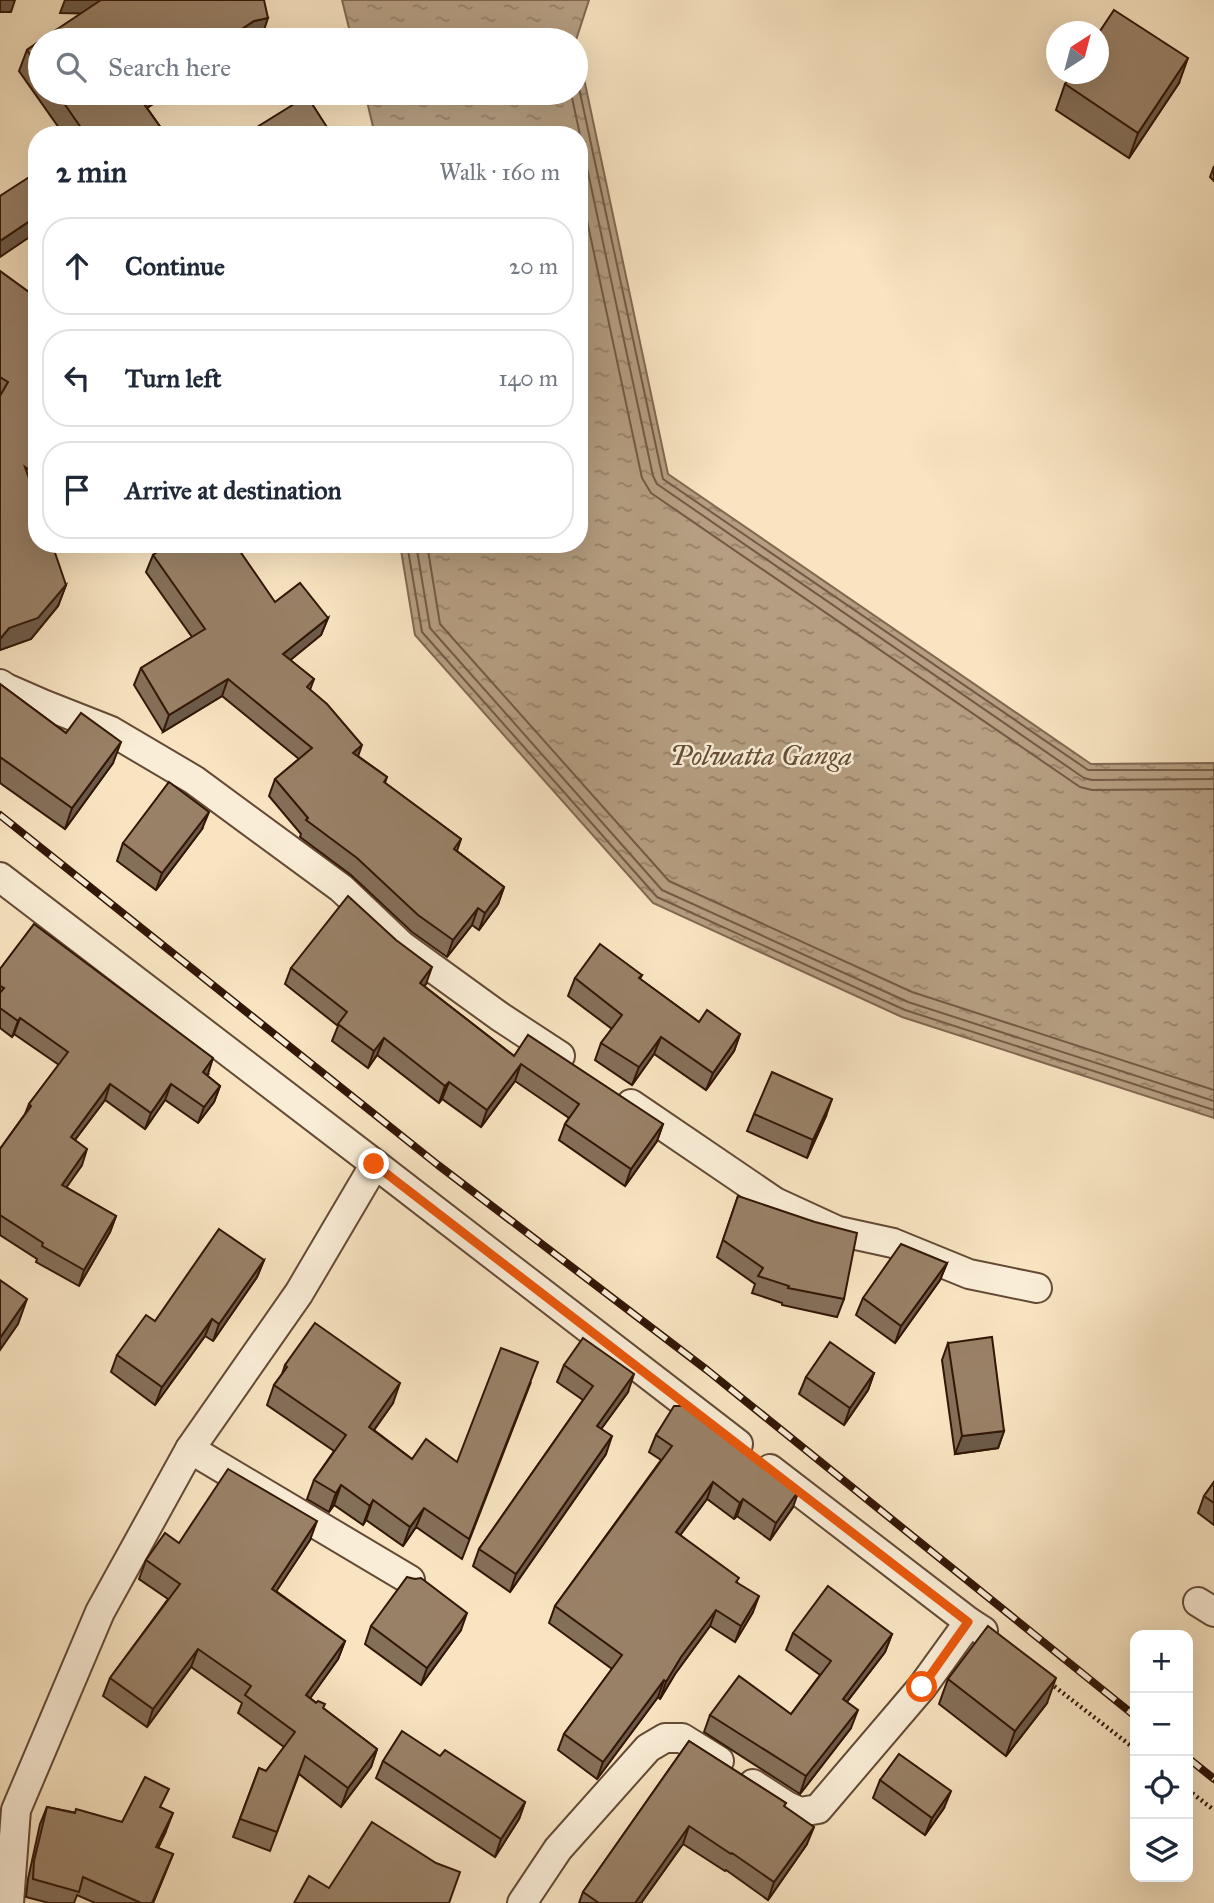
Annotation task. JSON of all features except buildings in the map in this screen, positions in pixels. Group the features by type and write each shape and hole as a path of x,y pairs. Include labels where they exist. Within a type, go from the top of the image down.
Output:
{"street":[{"path":"0,684 111,732 194,780 341,888 401,945 499,1016 580,1070"},
{"path":"0,877 976,1627 818,1809 800,1812 787,1806 682,1738 665,1738 648,1748 558,1849 522,1903"},
{"path":"615,1093 775,1202 838,1231 894,1243 969,1274 1037,1288"},
{"path":"9,1903 16,1810 100,1612 190,1449 299,1293 374,1164"},
{"path":"190,1449 410,1580"}],"path":[{"path":"1048,1682 1130,1745"},
{"path":"1193,1794 1214,1810"}],"water":[{"path":"342,0 589,0 580,28 349,28"},
{"name":"Polwatta Ganga","path":"588,97 668,474 1091,764 1214,763 1214,1118 902,1017 653,903 415,635 401,553 588,553 588,126 373,126 368,105 588,105"}],"railway":[{"path":"0,815 438,1165 707,1370 1130,1712"},
{"path":"1193,1762 1214,1779"}],"route":[{"path":"374,1164 968,1622 922,1687"}]}
